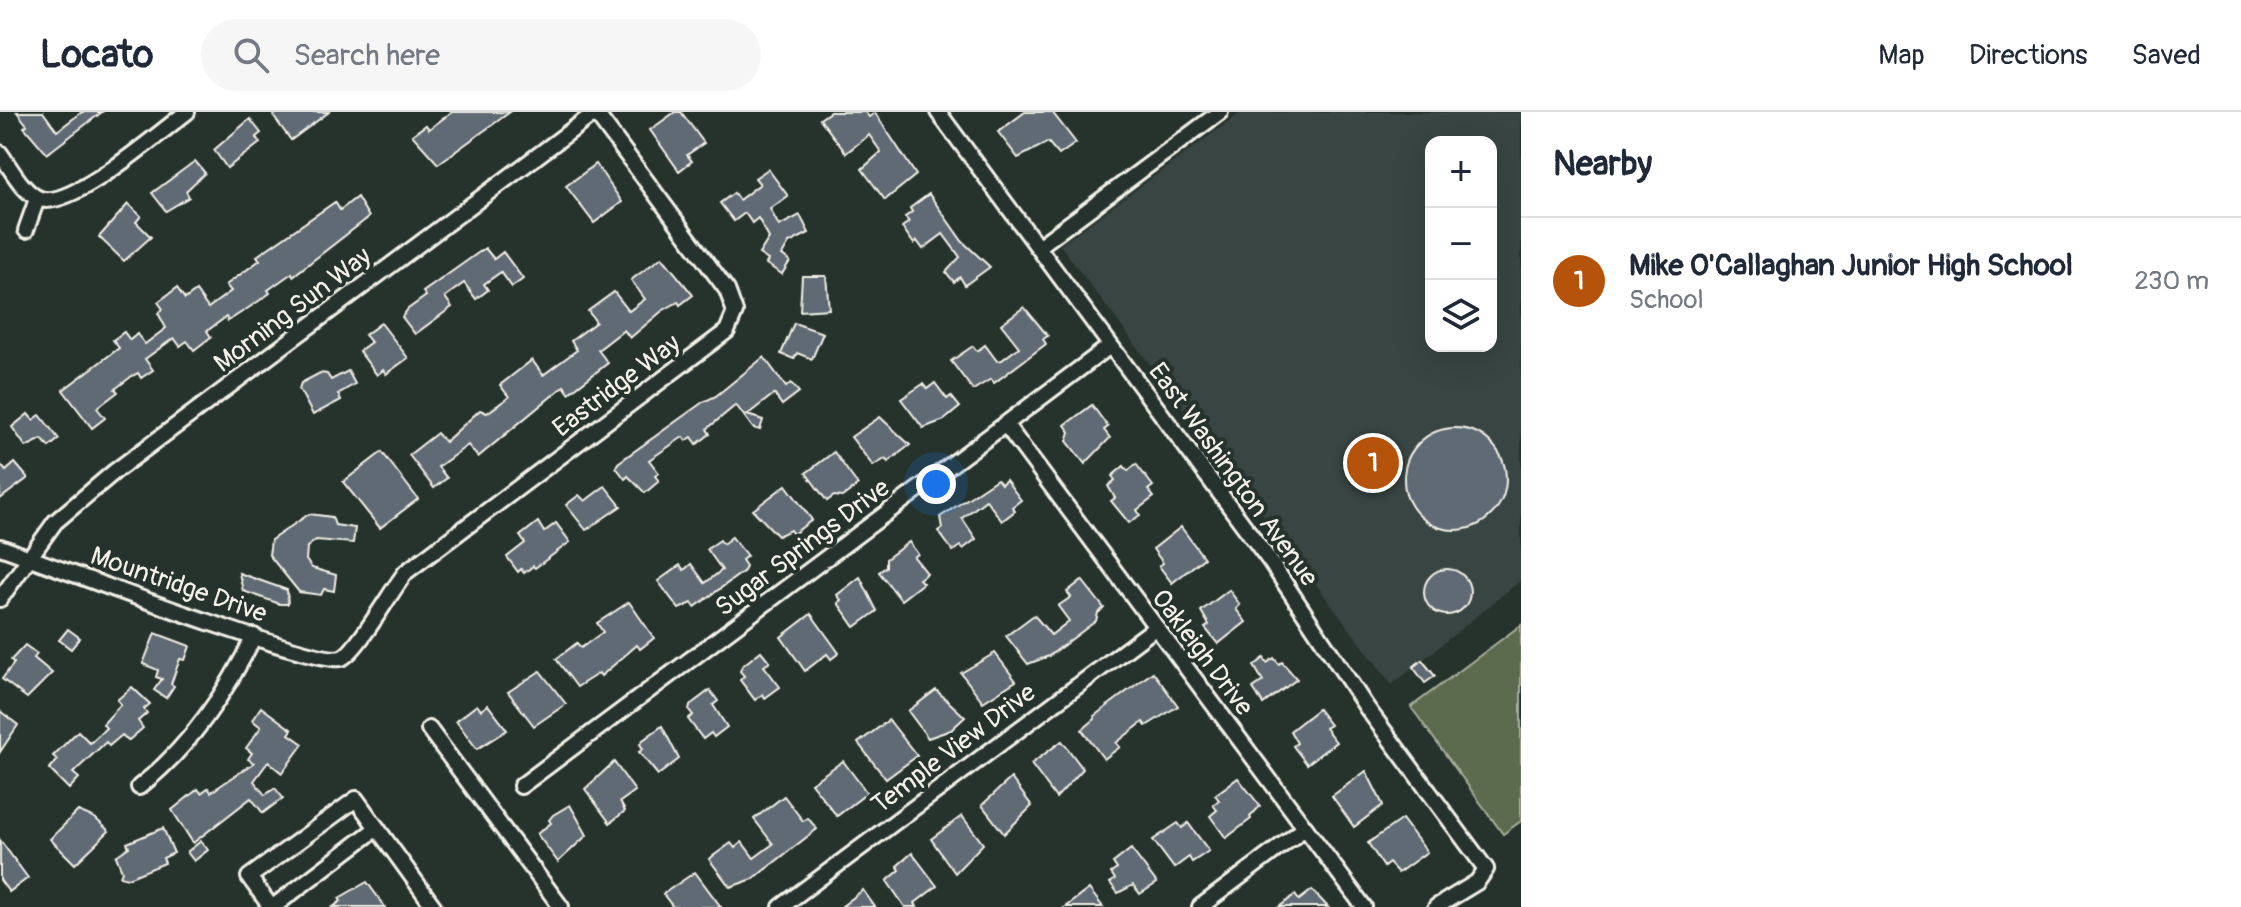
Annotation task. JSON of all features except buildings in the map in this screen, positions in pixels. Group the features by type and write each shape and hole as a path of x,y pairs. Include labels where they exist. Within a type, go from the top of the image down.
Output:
{"street":[{"path":"0,153 37,199 50,201 74,194 187,112"},
{"name":"Morning Sun Way","path":"0,599 55,522 114,472 596,112"},
{"name":"Eastridge Way","path":"344,658 355,648 387,594 406,572 727,331 735,312 727,290 596,112"},
{"name":"East Washington Avenue","path":"938,112 1270,561 1367,708 1486,869 1477,882 1436,907"},
{"path":"1038,247 1220,112"},
{"path":"26,230 37,199"},
{"name":"Sugar Springs Drive","path":"521,786 1110,346"},
{"name":"Oakleigh Drive","path":"1006,425 1364,907"},
{"name":"Mountridge Drive","path":"0,547 254,636 329,660 344,658"},
{"name":"Temple View Drive","path":"781,907 1155,628"},
{"path":"139,787 166,767 234,678 254,636"},
{"path":"429,729 561,907"},
{"path":"377,828 272,907 249,877 356,799 377,828 434,907"},
{"path":"1200,907 1305,828"}],"shaded area":[{"path":"1242,112 1521,112 1521,580 1392,685 1060,245"}],"green space":[{"path":"1521,625 1521,821 1503,834 1411,707"}],"place":[{"name":"Mike O'Callaghan Junior High School","path":"1373,463"}]}
